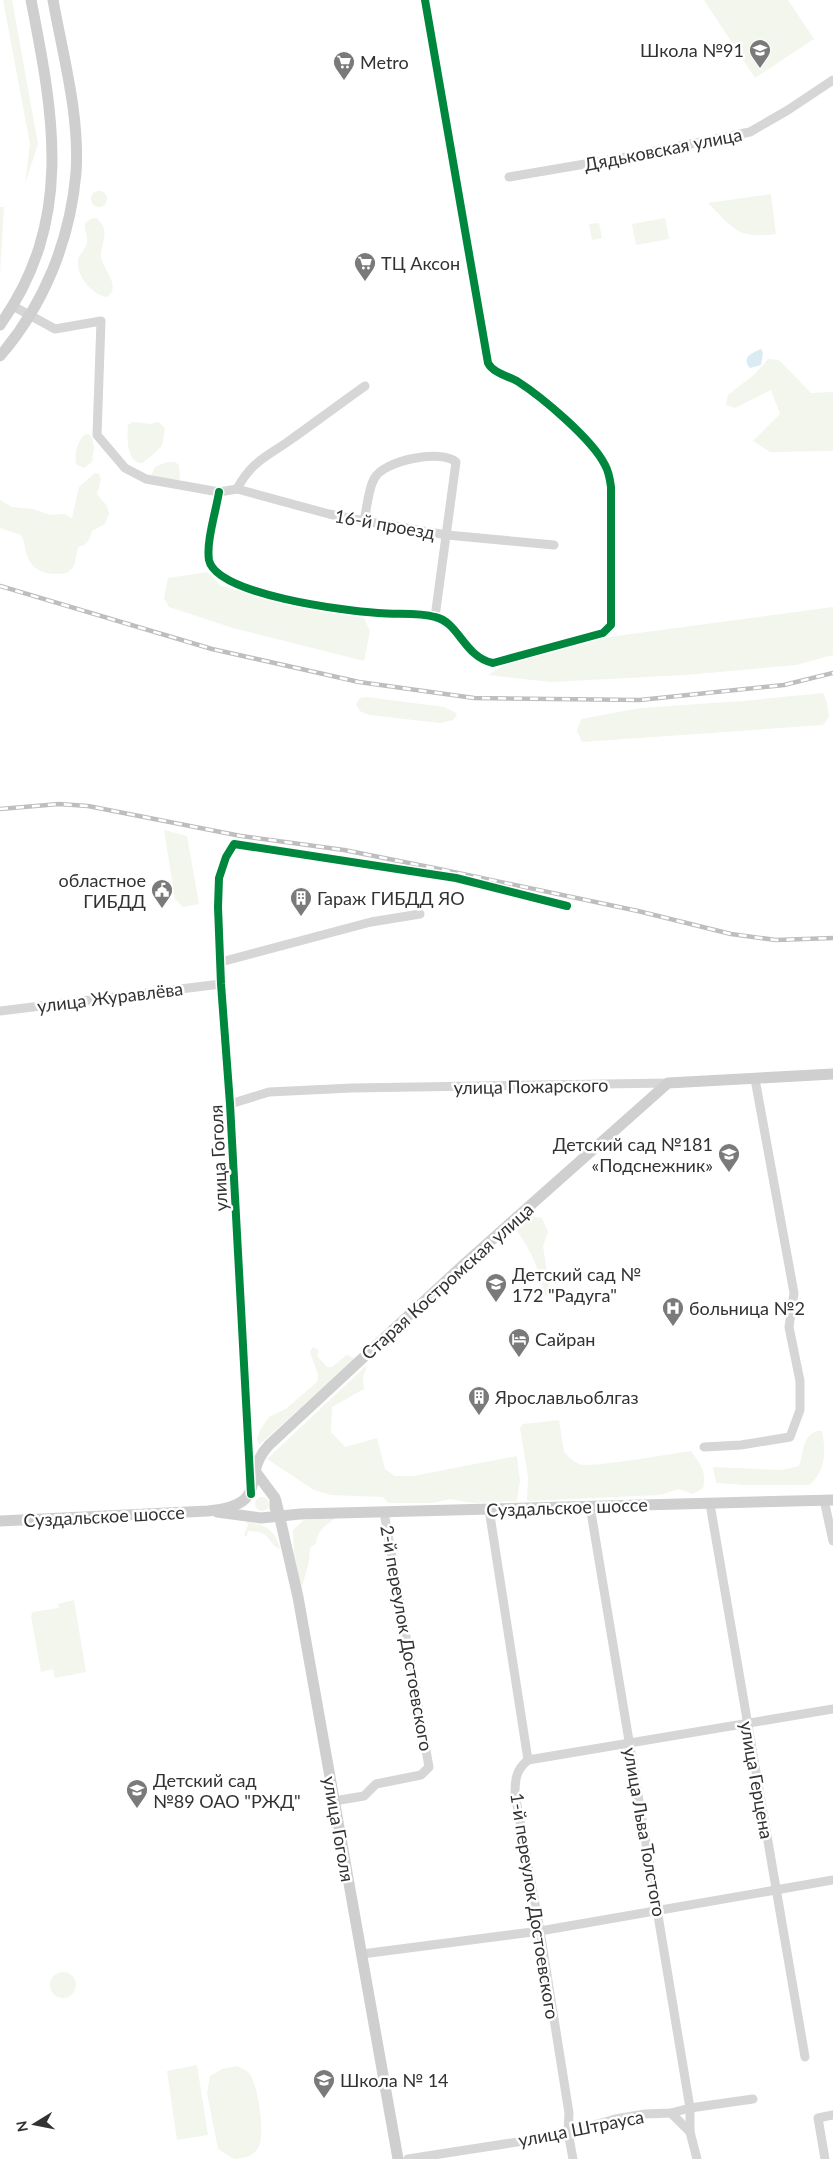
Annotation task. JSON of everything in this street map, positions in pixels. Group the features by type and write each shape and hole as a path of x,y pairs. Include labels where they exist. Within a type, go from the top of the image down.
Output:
{"main road":[{"path":"0,325 13,306 32,270 44,232 52,180 52,133 47,88 31,0"},
{"path":"0,356 32,315 59,254 66,230 76,173 71,102 53,0"},
{"name":"улица Пожарского","path":"668,1083 833,1074"},
{"name":"Старая Костромская улица","path":"250,1494 260,1458 269,1445 461,1267 668,1083"},
{"name":"улица Гоголя","path":"255,1471 272,1496 280,1516 286,1540 398,2159"},
{"path":"263,1518 273,1513 272,1496 260,1490 250,1494 248,1509 263,1518 278,1526 286,1540"},
{"name":"Суздальское шоссе","path":"0,1521 208,1511 231,1507 250,1494"},
{"name":"Суздальское шоссе","path":"272,1496 299,1514"},
{"name":"Суздальское шоссе","path":"208,1511 263,1518 299,1514 829,1500"},
{"path":"286,1540 288,1524 299,1514"}],"street":[{"path":"219,492 210,544 210,561 215,572 226,580 301,603 376,613 435,617 450,626 479,660 493,664 608,630 612,618 612,560 611,487 608,474 592,447 570,425 531,391 492,369 488,363 424,0"},
{"name":"Дядьковская улица","path":"509,177 634,156 750,132 788,110 833,80"},
{"path":"13,306 32,315"},
{"name":"16-й проезд","path":"32,315 55,329 101,321 102,350 96,430 100,439 125,468 146,479 219,492 237,489 329,514 447,535 554,545"},
{"path":"237,489 243,478 260,459 290,441 365,386"},
{"path":"364,521 373,479 393,463 444,456 452,458 458,466 435,617"},
{"name":"улица Гоголя","path":"250,1494 250,1459 230,1104 221,984 219,878 226,857 234,844 456,878 567,906"},
{"path":"221,962 371,922 420,914"},
{"name":"улица Журавлёва","path":"0,1011 221,984"},
{"path":"704,1447 741,1445 790,1437 800,1410 800,1381 788,1327 794,1293 755,1079"},
{"name":"улица Пожарского","path":"230,1104 248,1097 278,1091 668,1083"},
{"name":"улица Гоголя","path":"250,1459 255,1471"},
{"path":"829,1500 833,1541"},
{"name":"улица Герцена","path":"710,1504 805,2057"},
{"name":"улица Льва Толстого","path":"590,1506 659,1911 690,2108 690,2132 697,2159"},
{"path":"489,1509 528,1760 833,1709"},
{"name":"2-й переулок Достоевского","path":"334,1801 364,1796 376,1784 421,1775 428,1771 429,1763 384,1512"},
{"name":"1-й переулок Достоевского","path":"528,1760 520,1767 515,1777 515,1794 540,1931 569,2113 568,2132 573,2159"},
{"path":"362,1954 540,1931 659,1911 776,1888 833,1880"},
{"name":"улица Штрауса","path":"408,2159 568,2132 645,2114 671,2113 690,2108 754,2098"},
{"path":"671,2113 690,2132"},
{"path":"824,2159 818,2118 833,2115"}],"shaded area":[{"path":"3,0 12,0 38,144 25,184 30,144"},
{"path":"704,0 788,0 814,39 755,78"},
{"path":"99,191 107,199 99,207 91,199"},
{"path":"771,194 776,234 753,235 737,230 724,220 708,203"},
{"path":"0,207 4,207 0,275"},
{"path":"96,218 104,228 101,258 113,288 107,297 96,293 86,284 78,266 78,260 87,243 85,223"},
{"path":"665,218 669,239 636,245 632,224"},
{"path":"599,223 602,238 592,240 589,224"},
{"path":"761,349 763,353 761,365 750,368 747,358"},
{"path":"768,359 779,360 811,393 833,392 833,451 770,452 753,441 780,414 771,390 735,408 726,405 728,395 755,374"},
{"path":"133,422 150,424 158,422 165,428 162,446 143,463 133,459 129,449 128,425"},
{"path":"88,434 92,437 94,448 92,462 84,468 76,464 75,460 78,445 84,435"},
{"path":"167,462 175,462 179,465 180,480 151,476 155,467"},
{"path":"95,473 99,474 101,479 97,494 107,506 109,514 105,524 92,531 88,542 78,547 74,566 67,573 54,574 38,570 30,561 21,535 0,528 0,500 12,507 33,509 50,515 65,514 72,518 79,487"},
{"path":"208,572 221,586 302,608 364,618 370,631 364,661 233,628 169,607 164,598 168,578"},
{"path":"833,607 833,655 796,665 685,675 551,682 488,675 534,647"},
{"path":"823,693 829,717 823,725 582,742 577,731 581,719 640,708"},
{"path":"367,697 444,707 457,715 453,720 441,723 369,715 360,711 356,704 360,698"},
{"path":"164,830 187,836 199,904 183,907 175,899"},
{"path":"530,1216 542,1218 548,1232 543,1246 550,1292 545,1296 534,1261 516,1230"},
{"path":"313,1347 319,1350 317,1356 327,1367 332,1367 347,1355 355,1359 259,1445 257,1439 260,1430 270,1416 286,1409 317,1382 318,1374 310,1352"},
{"path":"367,1365 363,1377 364,1389 332,1407 331,1432 345,1447 377,1438 385,1469 395,1476 413,1476 517,1456 520,1481 517,1501 473,1503 450,1499 433,1503 388,1503 383,1497 331,1495 314,1490 267,1459"},
{"path":"559,1420 564,1452 579,1464 614,1463 691,1451 704,1473 703,1488 693,1494 679,1489 660,1495 527,1501 528,1477 520,1428 523,1424"},
{"path":"817,1431 822,1431 824,1460 819,1473 810,1485 716,1483 713,1467 782,1470 799,1466 805,1441"},
{"path":"259,1497 265,1497 269,1504 265,1511 259,1511 255,1507 255,1501"},
{"path":"335,1518 320,1531 316,1543 310,1548 309,1562 301,1590 294,1553 293,1530 304,1520"},
{"path":"246,1521 264,1526 272,1532 280,1549 262,1533 248,1531 247,1537 244,1535 248,1525"},
{"path":"74,1600 86,1672 55,1678 53,1669 41,1672 31,1616 33,1612 59,1608 58,1604"},
{"path":"63,1972 72,1976 76,1985 72,1994 63,1998 54,1994 50,1985 54,1976"},
{"path":"197,2065 208,2135 177,2140 167,2071"},
{"path":"237,2066 250,2074 253,2080 260,2111 261,2133 256,2151 247,2156 234,2159 218,2149 207,2093 210,2076 222,2069"}],"railway":[{"path":"0,586 212,649 359,682 474,698 640,700 784,685 833,673"},
{"path":"0,809 59,804 88,806 241,836 344,850 638,911 731,934 776,940 833,938"}],"cycle path":[{"path":"219,492 210,536 209,560 217,572 234,583 257,592 340,609 435,617 450,625 475,654 483,660 493,663 603,633 611,625 611,487 606,468 599,455 566,419 527,388 497,372 488,363 425,0"},
{"path":"251,1494 230,1104 221,984 218,907 219,878 226,857 234,844 456,878 567,906"}],"place":[{"name":"Школа №91","path":"760,69"},
{"name":"Metro","path":"344,81"},
{"name":"ТЦ Аксон","path":"365,282"},
{"name":"областное ГИБДД","path":"162,909"},
{"name":"Гараж ГИБДД ЯО","path":"301,917"},
{"name":"Детский сад №181 «Подснежник»","path":"729,1173"},
{"name":"Детский сад № 172 \"Радуга\"","path":"496,1303"},
{"name":"больница №2","path":"673,1327"},
{"name":"Сайран","path":"519,1358"},
{"name":"Ярославльоблгаз","path":"479,1416"},
{"name":"Детский сад №89 ОАО \"РЖД\"","path":"137,1809"},
{"name":"Школа № 14","path":"324,2099"}]}
